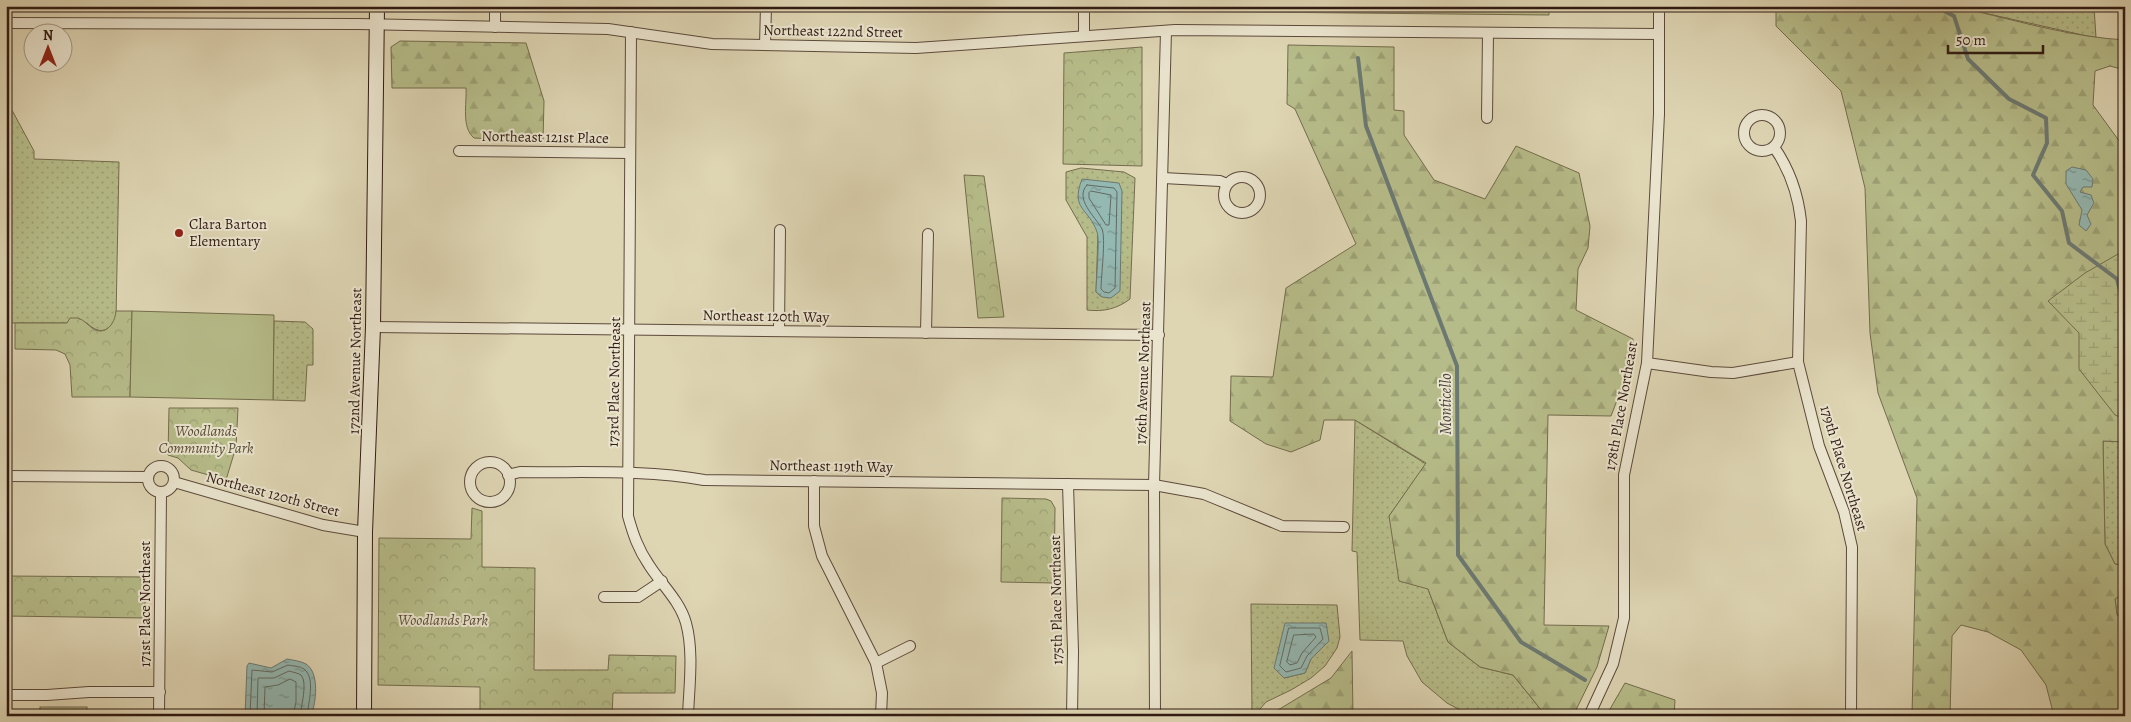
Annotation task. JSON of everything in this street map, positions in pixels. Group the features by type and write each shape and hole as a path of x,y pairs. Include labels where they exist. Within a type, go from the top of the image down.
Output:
{"street":[{"name":"172nd Avenue Northeast","path":"364,716 366,532 373,327 375,25 377,6"},
{"path":"495,6 495,27"},
{"path":"765,45 766,6"},
{"path":"1084,6 1084,36"},
{"name":"178th Place Northeast","path":"1590,716 1612,664 1624,618 1624,475 1647,363 1658,114 1659,6"},
{"name":"Northeast 122nd Street","path":"6,23 375,25 608,29 712,44 916,48 1166,31 1659,34"},
{"name":"176th Avenue Northeast","path":"1154,716 1154,485 1166,31"},
{"name":"173rd Place Northeast","path":"631,32 628,516 635,541 649,566 675,601 686,623 689,650 688,716"},
{"path":"1487,118 1488,33"},
{"name":"179th Place Northeast","path":"1774,147 1794,182 1799,200 1801,221 1798,362 1819,446 1844,512 1852,547 1851,716"},
{"name":"Northeast 121st Place","path":"459,151 630,153"},
{"path":"1163,178 1220,181 1227,184"},
{"path":"779,331 780,230"},
{"path":"926,333 928,234"},
{"name":"Northeast 120th Way","path":"373,327 1159,336"},
{"path":"1647,363 1711,372 1733,373 1798,362"},
{"path":"164,466 171,470 174,482 169,489 161,492 153,489 148,477 155,467 164,466"},
{"name":"Northeast 119th Way","path":"508,476 520,472 628,473 672,474 704,480 1154,485 1204,494 1282,526 1344,527"},
{"path":"6,476 148,477"},
{"path":"814,481 814,526 822,556 876,663 882,693 881,716"},
{"name":"Northeast 120th Street","path":"174,482 323,524 366,532"},
{"name":"175th Place Northeast","path":"1068,484 1073,651 1072,716"},
{"name":"171st Place Northeast","path":"160,716 161,492"},
{"path":"604,597 638,597 662,581"},
{"path":"876,663 910,646"},
{"path":"6,695 160,692"}],"green space":[{"path":"1157,6 1549,6 1549,15 1157,11"},
{"path":"1776,6 1973,6 1975,11 2050,29 2087,36 2125,40 2125,70 2110,66 2095,71 2093,105 2125,149 2125,442 2103,441 2105,544 2115,564 2125,566 2125,593 2115,599 2117,615 2125,620 2125,716 2054,716 2046,685 2021,650 1988,632 1961,625 1952,636 1950,716 1912,716 1917,498 1878,393 1870,333 1865,188 1841,91 1776,26"},
{"path":"1973,6 2094,6 2096,38 1975,11"},
{"path":"400,41 526,43 544,101 543,141 474,138 467,128 466,122 466,88 392,88 391,47"},
{"path":"1288,45 1394,47 1394,110 1404,111 1404,135 1434,180 1485,199 1516,146 1579,173 1590,226 1588,248 1578,269 1576,310 1633,339 1632,361 1611,416 1548,415 1544,625 1609,626 1597,667 1573,716 1542,716 1542,711 1513,675 1480,667 1448,642 1428,589 1399,581 1389,516 1426,463 1355,420 1324,420 1320,440 1291,452 1266,444 1230,421 1231,376 1273,377 1286,288 1356,244 1295,109 1287,104"},
{"path":"1142,47 1142,166 1063,164 1064,53"},
{"path":"6,99 34,151 34,159 119,162 116,319 106,329 95,329 87,323 6,323"},
{"path":"1081,168 1124,172 1135,178 1130,299 1115,307 1099,311 1087,310 1087,237 1066,200 1066,172","holes":["1098,233 1102,297 1096,292"]},
{"path":"964,175 984,176 1004,317 978,318"},
{"path":"2118,254 2125,264 2125,419 2115,415 2079,369 2079,333 2048,301 2085,273"},
{"path":"116,311 132,311 130,397 72,397 70,365 65,354 56,350 15,349 15,323 67,323 70,318 78,318 92,328 101,331 108,328 114,320"},
{"path":"132,311 274,315 273,400 130,397"},
{"path":"274,321 305,322 313,329 313,365 307,365 305,401 273,400"},
{"name":"Woodlands Community Park","path":"169,408 238,408 236,447 226,480 191,470 178,458 168,455"},
{"path":"1355,420 1426,464 1389,516 1428,589 1448,642 1480,667 1513,675 1542,711 1542,716 1471,716 1447,703 1422,682 1407,656 1403,641 1360,640 1357,552 1352,551"},
{"path":"2103,441 2125,442 2125,566 2115,564 2105,544"},
{"path":"1002,498 1046,499 1051,501 1055,508 1054,583 1001,582"},
{"name":"Woodlands Park","path":"472,508 482,511 482,567 535,568 534,670 608,670 609,655 676,656 675,693 613,693 612,716 480,716 480,687 378,685 379,538 471,539"},
{"path":"6,576 145,577 145,618 6,616"},
{"path":"2125,593 2125,620 2117,615 2115,598"},
{"path":"1251,604 1337,605 1340,637 1337,648 1325,666 1311,678 1266,702 1252,716","holes":["1329,641 1311,659 1305,673 1284,678"]},
{"path":"1352,651 1353,716 1268,716 1331,678"},
{"path":"1625,683 1675,700 1674,716 1606,716"},
{"path":"40,707 87,707 87,716 40,716"}],"water":[{"path":"2072,167 2086,170 2093,179 2092,187 2083,187 2080,192 2091,195 2094,203 2087,215 2091,224 2086,231 2079,225 2082,210 2066,184 2066,171"},
{"path":"1082,179 1119,183 1122,191 1120,291 1111,298 1102,297 1096,292 1098,236 1094,224 1079,203 1079,189"},
{"path":"1285,623 1326,623 1329,641 1311,659 1305,673 1284,678 1274,668"},
{"path":"287,659 306,664 313,674 316,688 311,716 245,716 247,666 249,663 271,668"}],"waterway":[{"path":"1934,6 1954,16 1968,59 2009,99 2046,118 2047,143 2033,175 2062,211 2069,243 2117,279 2125,311"},
{"name":"Monticello","path":"1358,58 1366,126 1457,366 1458,555 1521,642 1585,680"}],"place":[{"name":"Clara Barton Elementary","path":"179,233"}]}
